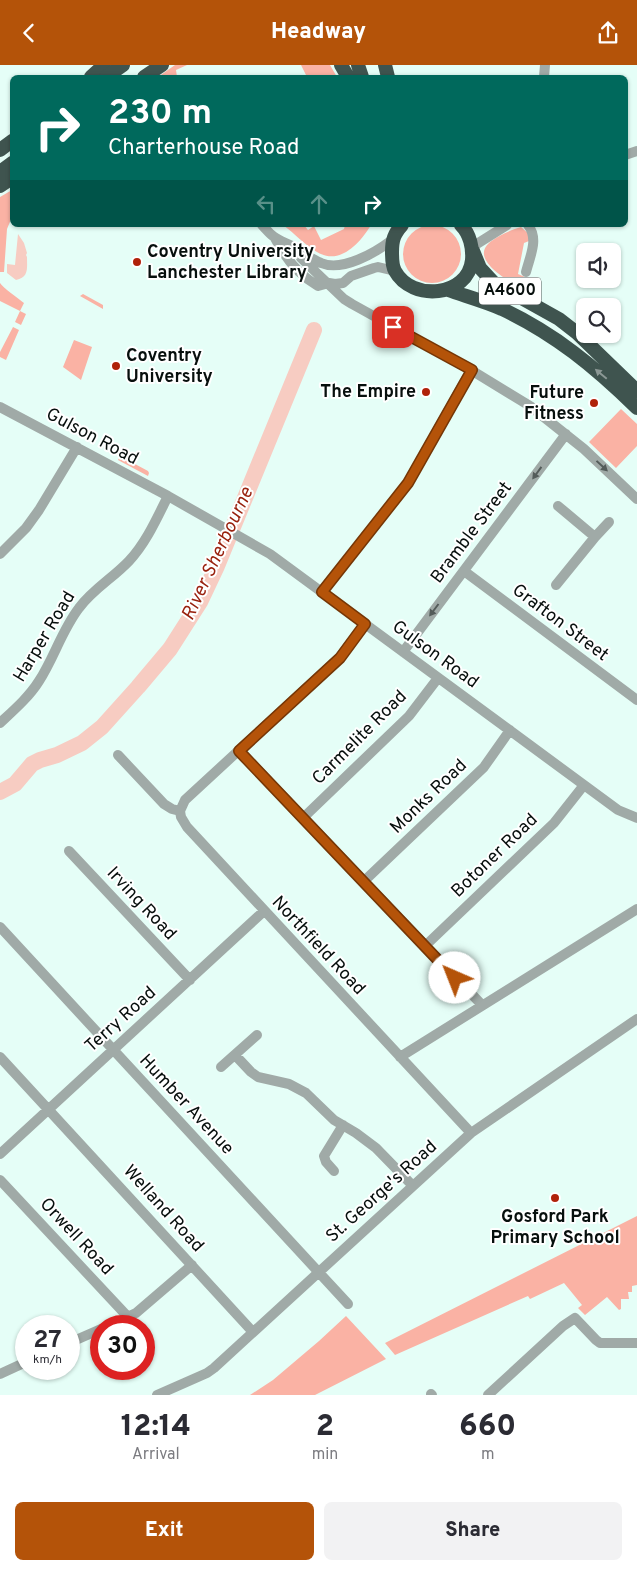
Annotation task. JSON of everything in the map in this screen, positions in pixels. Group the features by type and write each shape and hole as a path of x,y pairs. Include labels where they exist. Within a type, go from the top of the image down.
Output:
{"highway":[{"path":"93,75 105,65"},
{"path":"109,75 123,65"},
{"path":"136,75 149,65"},
{"path":"147,75 162,65"},
{"name":"A4600","path":"448,290 457,285 466,275 472,264 470,239 462,227"},
{"path":"395,271 392,261 396,231"},
{"name":"A4600","path":"472,249 480,268 494,282 559,319 577,333 637,391"},
{"name":"A4600","path":"395,271 400,278 415,288 425,291 448,290 499,308 520,318 567,346 604,376 637,408"}],"street":[{"path":"264,227 275,238 320,263 336,266 344,265 374,252 396,231"},
{"path":"472,249 504,227"},
{"path":"526,271 534,237 529,227"},
{"path":"275,238 281,251 292,264 306,278 318,286 329,283 343,283 351,276 378,267 395,271"},
{"path":"299,250 301,258 344,299 472,370 528,405 566,434 637,499"},
{"path":"329,283 330,275 336,266"},
{"path":"322,592 408,483 472,370"},
{"name":"Gulson Road","path":"0,407 168,496 270,554 618,810 637,819"},
{"name":"Bramble Street","path":"403,652 566,434"},
{"path":"0,554 26,528 39,510 76,447"},
{"name":"Harper Road","path":"0,723 26,698 38,683 56,651 62,635 79,607 92,592 124,566 136,552 168,496"},
{"path":"558,506 595,537"},
{"path":"556,585 609,522"},
{"name":"Grafton Street","path":"464,571 637,700"},
{"path":"180,811 185,800 340,658 365,624"},
{"name":"Carmelite Road","path":"303,818 409,716 438,678"},
{"name":"Monks Road","path":"364,881 484,767 510,731"},
{"path":"239,751 482,1005"},
{"name":"Northfield Road","path":"118,755 164,803 172,809 180,811 181,817 188,827 471,1133"},
{"name":"Botoner Road","path":"425,946 554,823 584,785"},
{"name":"Irving Road","path":"69,851 190,980"},
{"path":"400,1057 637,909"},
{"name":"Terry Road","path":"0,1154 264,911"},
{"name":"Humber Avenue","path":"0,927 348,1304"},
{"name":"St. George's Road","path":"157,1395 207,1373 483,1123 637,1019"},
{"path":"222,1067 258,1035"},
{"path":"235,1055 251,1073 258,1077 290,1084 306,1093 334,1120 376,1148 413,1186"},
{"name":"Welland Road","path":"0,1057 254,1332"},
{"path":"334,1171 326,1162 324,1155 343,1125"},
{"name":"Orwell Road","path":"0,1180 126,1315"},
{"path":"132,1315 192,1265"},
{"path":"488,1395 563,1326 575,1318 600,1343 637,1343"},
{"path":"0,1374 15,1367"}],"shaded area":[{"path":"175,65 187,65 176,70 177,75 161,75"},
{"path":"301,65 330,65 336,75 306,75"},
{"path":"10,191 10,222 7,229 4,272 0,272 0,197"},
{"path":"285,227 306,227 308,230 314,227 321,240 344,229 344,227 370,227 355,245 341,254 325,256 308,246"},
{"path":"421,227 443,227 453,233 461,248 461,260 453,275 438,283 426,283 411,275 403,260 405,243 411,233"},
{"path":"521,227 530,235 529,241 524,243 518,274 525,277 521,288 493,269 484,256 484,250 489,243 504,233"},
{"path":"18,234 24,243 27,253 27,265 25,275 16,280 7,273 7,264 15,265"},
{"path":"0,283 24,303 20,311 0,301"},
{"path":"83,294 103,305 103,309 80,296"},
{"path":"20,311 26,314 21,325 15,322"},
{"path":"13,327 19,330 6,360 0,357 0,352"},
{"path":"74,340 92,347 81,380 63,367"},
{"path":"621,409 637,424 637,446 616,468 589,442"},
{"path":"120,456 148,471 148,476 118,460"},
{"path":"637,1216 637,1285 632,1286 632,1292 628,1292 629,1299 621,1299 621,1309 619,1310 607,1297 585,1315 578,1308 582,1305 564,1283 530,1299 528,1296 395,1355 385,1343"},
{"path":"346,1316 386,1359 315,1395 250,1395 273,1380"}],"waterway":[{"name":"River Sherbourne","path":"0,792 15,784 32,764 82,743 102,727 170,649 200,602 217,566 314,330"}],"place":[{"name":"Coventry University Lanchester Library","path":"137,262"},
{"name":"Coventry University","path":"116,366"},
{"name":"The Empire","path":"426,392"},
{"name":"Future Fitness","path":"594,403"},
{"name":"Gosford Park Primary School","path":"555,1198"}],"route":[{"path":"393,327 472,370 408,483 322,592 365,624 340,658 239,751 455,978"}]}
